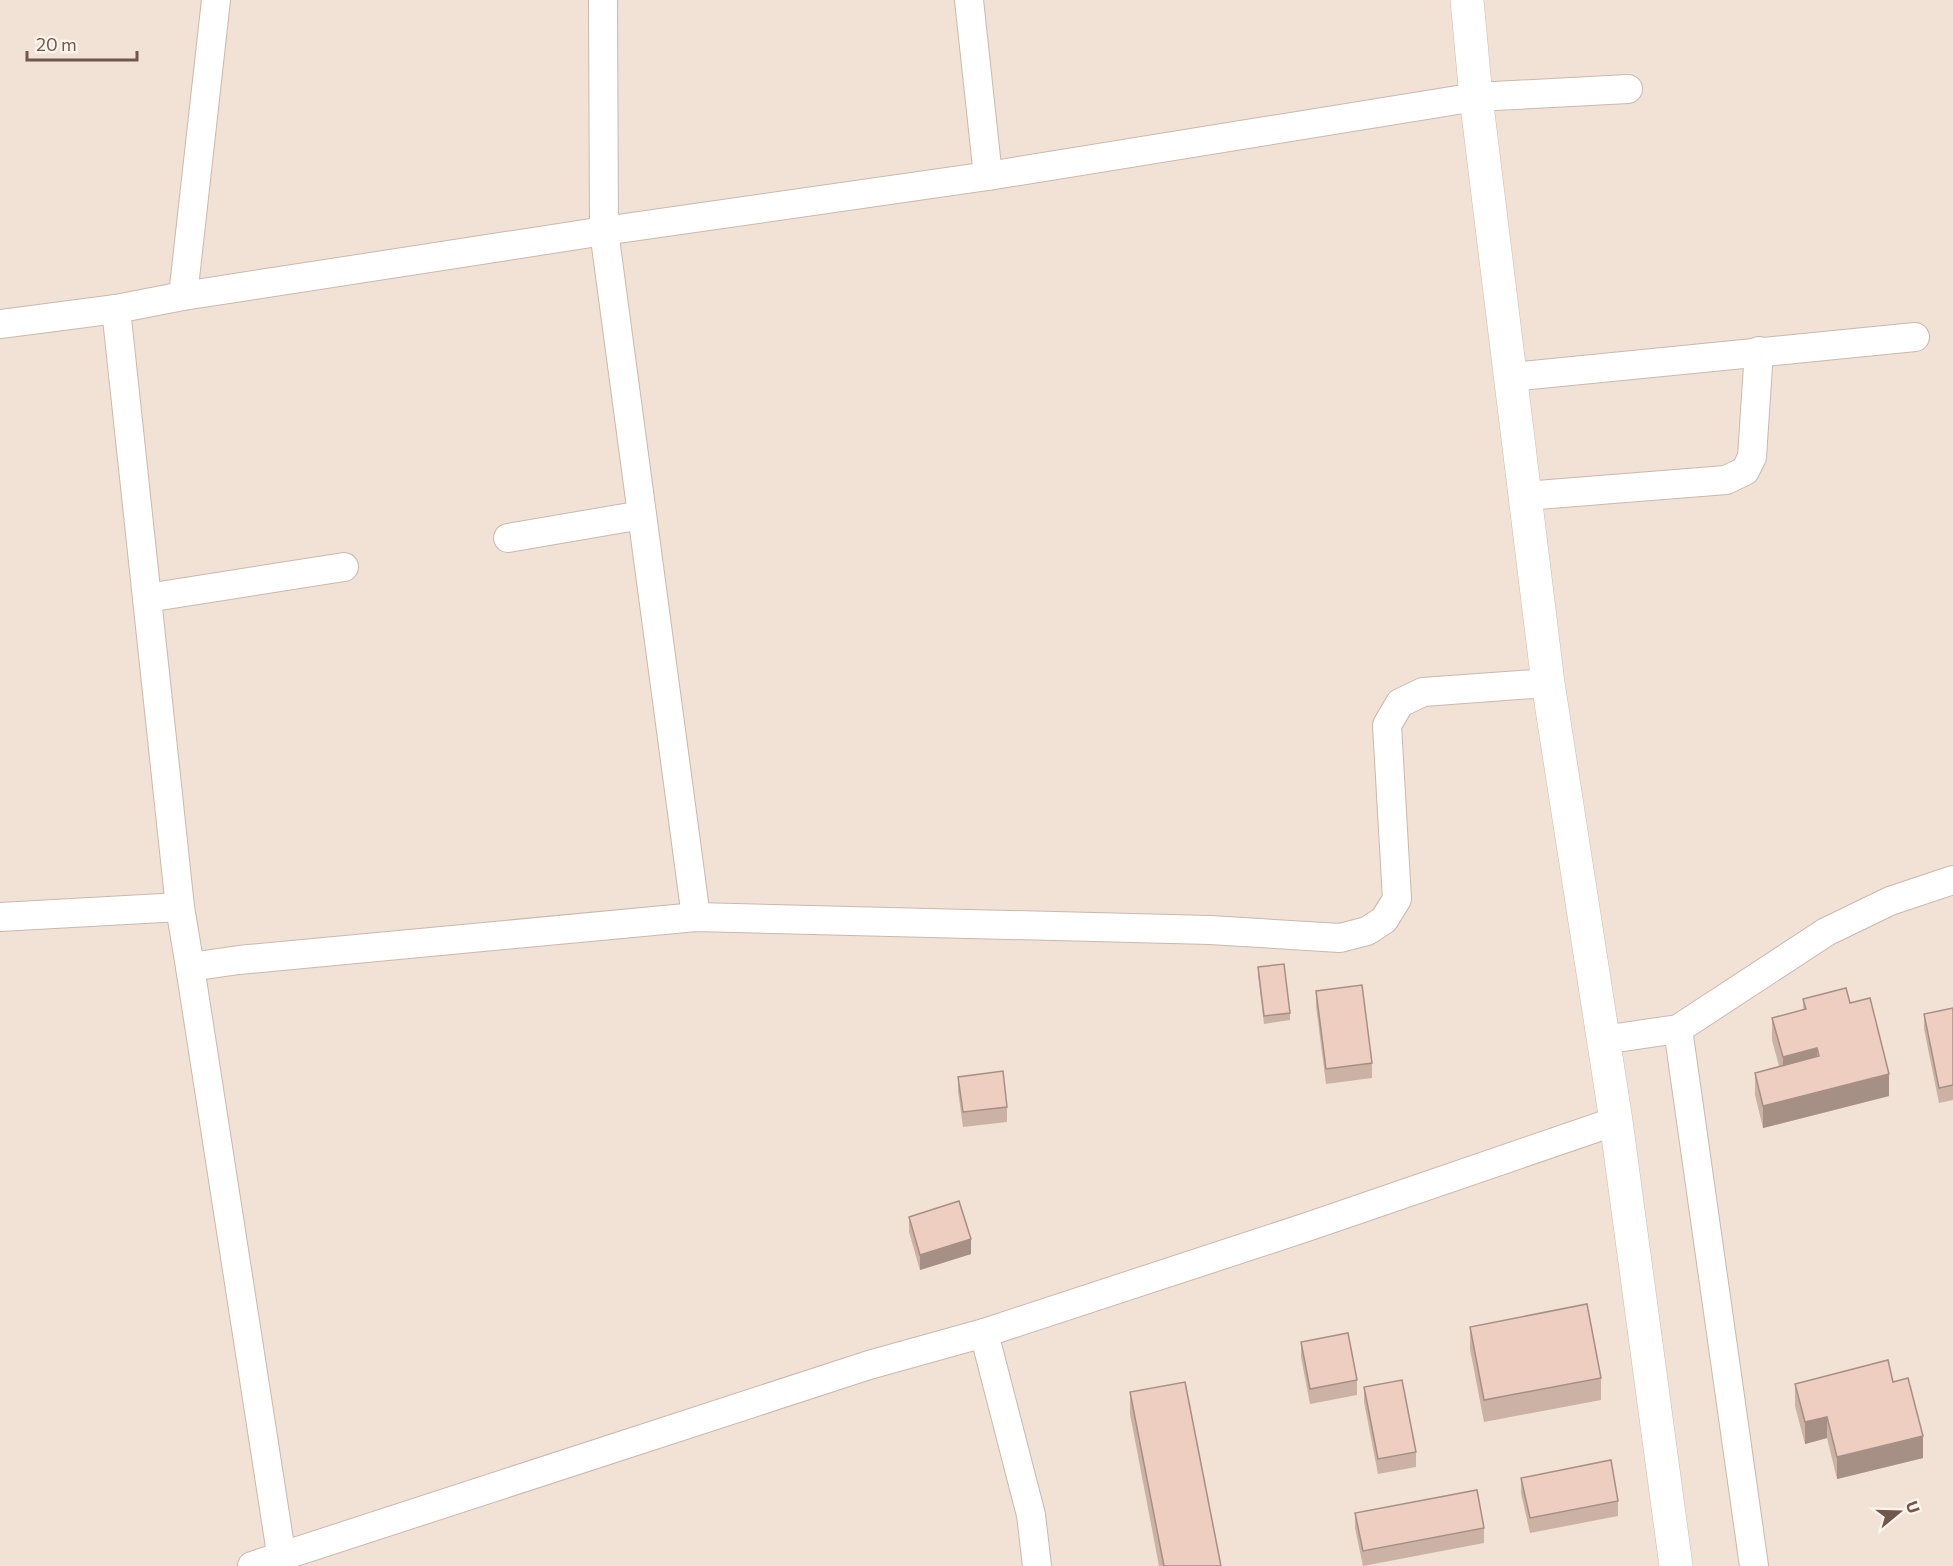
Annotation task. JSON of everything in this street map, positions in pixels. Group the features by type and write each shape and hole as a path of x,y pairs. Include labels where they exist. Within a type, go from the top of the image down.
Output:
{"main road":[{"path":"1467,0 1476,97 1548,683 1616,1121 1676,1566"}],"street":[{"path":"183,296 216,0"},
{"path":"603,0 604,231 696,917"},
{"path":"969,0 988,176"},
{"path":"0,324 116,309 183,296 604,231 988,176 1476,97 1628,89"},
{"path":"116,309 180,907 282,1562"},
{"path":"1511,376 1915,337"},
{"path":"1525,496 1726,480 1744,471 1752,457 1759,351"},
{"path":"508,538 642,515"},
{"path":"147,598 344,567"},
{"path":"189,967 239,960 696,917 1210,930 1340,938 1367,931 1384,920 1397,899 1387,725 1400,703 1423,692 1548,683"},
{"path":"1603,1040 1678,1029 1826,932 1890,901 1953,880"},
{"path":"0,917 180,907"},
{"path":"1678,1029 1754,1566"},
{"path":"252,1566 282,1562 869,1365 984,1333 1307,1227 1616,1121"},
{"path":"984,1333 1031,1515 1037,1566"}],"shaded area":[{"path":"0,0 1953,0 1953,1566 0,1566"}],"building":[{"path":"1284,964 1290,1013 1264,1016 1258,967"},
{"path":"1362,985 1372,1063 1326,1069 1316,991"},
{"path":"1846,988 1850,1003 1870,998 1889,1074 1763,1106 1755,1073 1819,1056 1817,1048 1783,1057 1772,1018 1806,1009 1803,999"},
{"path":"1953,1008 1953,1085 1939,1088 1924,1014"},
{"path":"1003,1071 1007,1107 963,1112 958,1077"},
{"path":"959,1201 971,1239 920,1255 909,1217"},
{"path":"1587,1304 1601,1378 1484,1400 1470,1327"},
{"path":"1348,1333 1357,1380 1310,1389 1301,1342"},
{"path":"1888,1360 1893,1382 1908,1378 1923,1436 1837,1457 1827,1417 1805,1422 1795,1384"},
{"path":"1402,1380 1416,1452 1378,1459 1364,1387"},
{"path":"1185,1382 1221,1566 1164,1566 1130,1392"},
{"path":"1611,1460 1618,1501 1530,1518 1521,1478"},
{"path":"1477,1490 1484,1528 1363,1551 1355,1513"}]}
